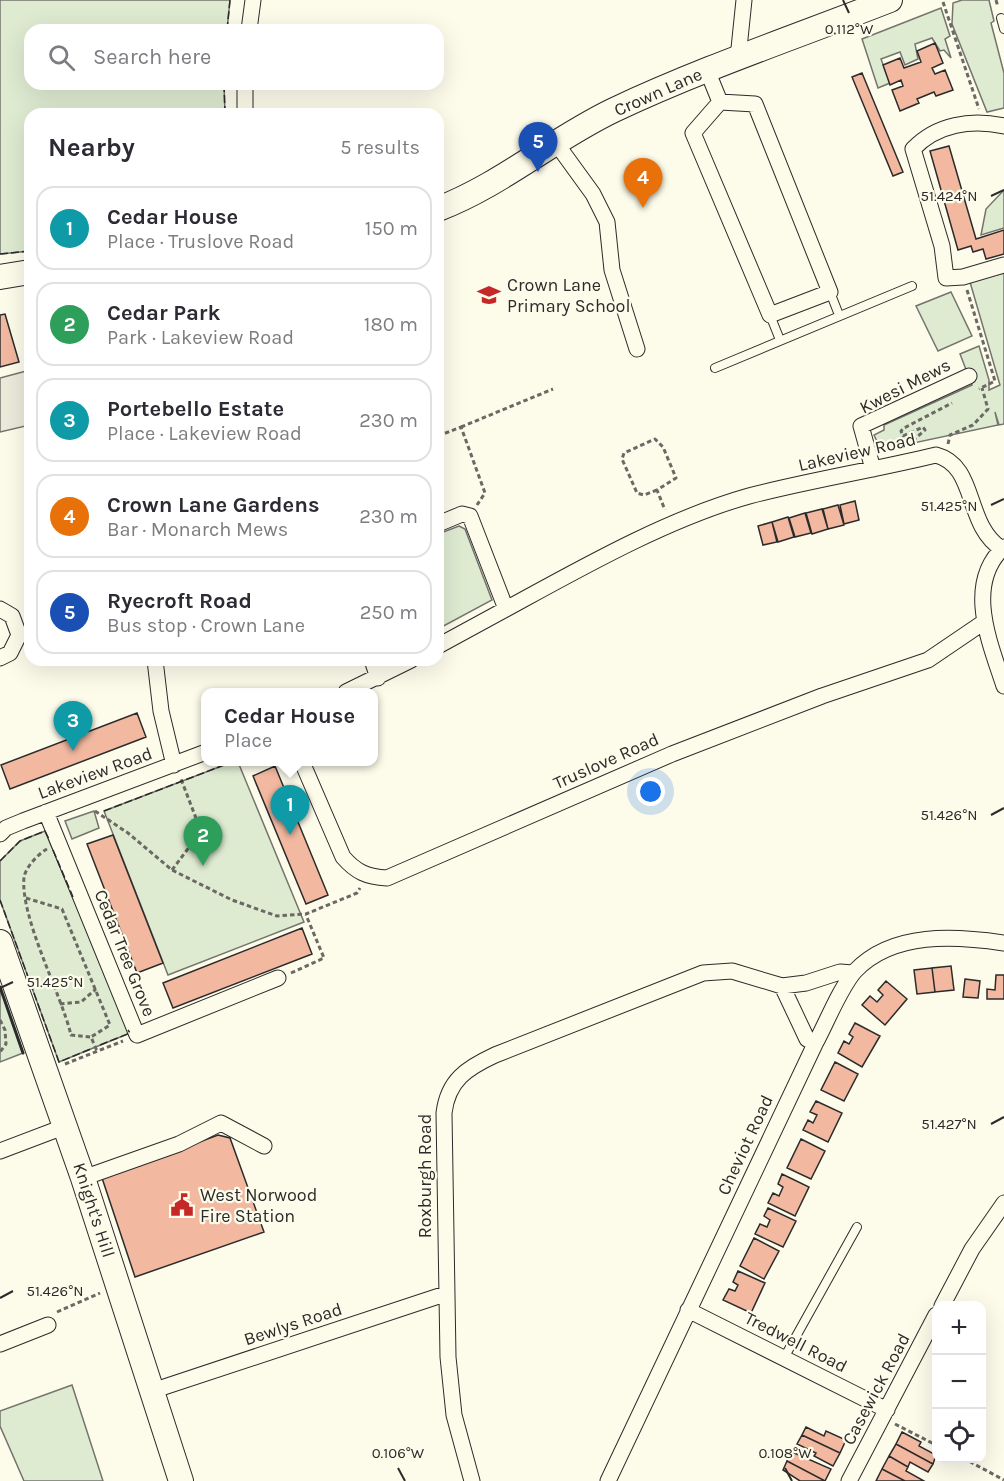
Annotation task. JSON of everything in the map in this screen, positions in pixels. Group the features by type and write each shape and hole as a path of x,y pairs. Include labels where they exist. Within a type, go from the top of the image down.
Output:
{"main road":[{"name":"Crown Lane","path":"444,206 468,195 612,111 707,70 890,0"},
{"path":"0,277 24,273"},
{"name":"Knight's Hill","path":"0,942 84,1178 181,1481"}],"street":[{"path":"250,24 253,0"},
{"path":"738,58 744,0"},
{"path":"707,70 720,102"},
{"path":"245,90 245,108"},
{"path":"720,102 755,104 830,292 770,315 693,133 720,102"},
{"path":"1004,126 983,122 939,130 928,134 912,149 942,246 946,278 963,277 1004,265"},
{"path":"556,143 593,194 607,222 612,270 637,349"},
{"name":"Kwesi Mews","path":"873,469 861,426 969,376"},
{"name":"Lakeview Road","path":"444,643 591,563 672,525 747,497 936,455 954,464 968,492 980,527 1003,548"},
{"path":"444,522 462,514 470,516 506,609"},
{"path":"1003,548 989,568 985,583 984,622 1000,664 1004,686"},
{"path":"0,609 12,616 19,635 10,653 0,658"},
{"name":"Truslove Road","path":"369,877 387,878 672,754 822,696 928,660 984,622"},
{"path":"156,666 160,711 177,770"},
{"path":"374,666 378,678"},
{"path":"357,688 400,666"},
{"name":"Lakeview Road","path":"2,829 46,812 177,770 201,755"},
{"path":"304,766 343,857 354,869 369,877"},
{"name":"Cedar Tree Grove","path":"46,812 137,1035 278,978"},
{"name":"Cheviot Road","path":"608,1481 815,1044 853,973 877,955 918,940 957,936 1004,943"},
{"name":"Roxburgh Road","path":"472,1481 452,1398 445,1294 444,1113 450,1088 458,1077 471,1066 495,1054 703,973 732,971 782,986 806,983 840,972 853,973"},
{"path":"782,986 807,1039 815,1044"},
{"path":"84,1178 179,1144 221,1124 264,1146"},
{"path":"0,1151 66,1126"},
{"path":"944,1301 976,1241 1004,1203"},
{"name":"Bewlys Road","path":"152,1391 445,1294"},
{"name":"Tredwell Road","path":"688,1310 784,1358 885,1413"},
{"name":"Casewick Road","path":"849,1481 932,1323"},
{"path":"0,1344 48,1325"}],"lane":[{"path":"1001,18 1004,29"},
{"path":"715,368 912,286"},
{"path":"830,292 840,315"},
{"path":"770,315 780,339"},
{"path":"784,1358 857,1227"}],"path":[{"path":"943,2 983,122"},
{"path":"963,277 995,381 972,393"},
{"path":"950,435 973,425 988,409 982,388"},
{"path":"444,434 553,389"},
{"path":"910,461 910,443 925,430 923,427 903,436 901,431 953,403"},
{"path":"461,427 485,493 470,516"},
{"path":"655,439 663,447 676,478 657,490 644,495 637,493 622,459 624,453 655,439"},
{"path":"657,490 672,525"},
{"path":"172,870 193,842 199,826 177,770"},
{"path":"90,808 128,833 172,870 232,900 277,916 306,914 357,892 369,877"},
{"path":"26,898 62,909 110,1025 91,1036 71,1035 26,898 24,875 38,855 58,842"},
{"path":"278,978 324,958 306,914"},
{"path":"60,1004 81,1002 96,989"},
{"path":"0,1020 7,1038 0,1052"},
{"path":"58,1067 137,1035"},
{"path":"91,1036 97,1052"},
{"path":"48,1325 50,1315 119,1285"},
{"path":"885,1413 932,1442"},
{"path":"972,1463 1004,1480"}],"green space":[{"path":"0,0 230,0 228,24 24,24 24,90 224,90 225,108 24,108 24,252 0,254"},
{"path":"962,0 989,0 994,21 991,23 1004,73 1004,108 987,112 952,24 953,3"},
{"path":"941,8 950,36 945,39 951,58 944,50 940,51 932,38 915,44 918,59 905,65 900,52 881,59 890,83 878,88 862,39"},
{"path":"1004,190 1004,228 981,235 986,209"},
{"path":"1004,273 1004,424 999,425 995,412 998,425 881,450 874,435 884,430 884,425 972,385 960,354 979,346 989,380 989,390 1000,385 970,282"},
{"path":"951,292 972,336 938,351 916,306"},
{"path":"459,526 465,529 492,600 444,626 444,532"},
{"path":"222,766 240,766 304,922 168,975 104,811"},
{"path":"94,811 99,828 72,839 65,821"},
{"path":"45,831 130,1033 59,1062 0,900 0,861 20,841"},
{"path":"0,987 23,1053 0,1062"},
{"path":"72,1385 103,1481 24,1481 0,1426 0,1411"}],"shaded area":[{"path":"24,372 24,426 0,432 0,378"}],"building":[{"path":"935,43 943,63 932,68 935,74 945,70 953,90 936,96 934,92 917,99 919,103 900,111 892,90 903,86 901,80 890,85 883,65 900,58 904,68 921,62 917,51"},
{"path":"862,73 903,172 893,176 852,77"},
{"path":"949,146 976,239 1004,230 1004,254 986,259 983,249 973,252 971,246 958,250 930,151"},
{"path":"5,314 19,362 0,367 0,315"},
{"path":"855,501 859,520 844,524 840,505"},
{"path":"838,505 844,525 828,529 823,509"},
{"path":"822,509 828,529 812,534 806,513"},
{"path":"805,513 811,533 795,537 789,518"},
{"path":"788,517 794,537 778,542 772,522"},
{"path":"772,522 777,542 763,545 758,526"},
{"path":"137,713 146,737 10,789 1,765"},
{"path":"275,766 328,895 306,904 253,776"},
{"path":"113,835 163,963 137,973 87,844"},
{"path":"302,928 312,954 173,1008 163,983"},
{"path":"951,966 954,990 935,992 932,968"},
{"path":"932,968 935,992 917,994 914,970"},
{"path":"996,975 1004,975 1004,999 987,999 987,989 995,990"},
{"path":"965,979 980,981 978,998 963,997"},
{"path":"886,981 907,999 885,1025 862,1005 870,996 877,1002 883,995 878,990"},
{"path":"855,1023 880,1036 862,1067 838,1053 844,1041 849,1044 853,1037 849,1034"},
{"path":"835,1062 858,1074 844,1101 821,1090"},
{"path":"816,1101 842,1113 828,1142 803,1130 808,1120 813,1123 817,1115 810,1112"},
{"name":"West Norwood Fire Station","path":"218,1135 230,1138 264,1232 135,1277 102,1178"},
{"path":"801,1139 825,1151 811,1179 787,1168"},
{"path":"782,1174 809,1187 795,1216 768,1203 773,1193 779,1196 783,1187 778,1184"},
{"path":"768,1208 796,1221 783,1247 755,1234 760,1224 767,1227 770,1220 764,1216"},
{"path":"754,1238 779,1251 764,1279 740,1266"},
{"path":"738,1271 765,1283 751,1313 723,1300 729,1289 735,1291 738,1285 733,1282"},
{"path":"806,1427 824,1436 826,1431 846,1440 840,1453 802,1435"},
{"path":"902,1432 921,1442 919,1446 932,1453 933,1464 896,1444"},
{"path":"802,1435 840,1453 833,1466 814,1456 816,1453 797,1444"},
{"path":"896,1444 933,1464 928,1472 910,1462 908,1467 889,1456"},
{"path":"792,1452 831,1469 825,1481 787,1461"},
{"path":"889,1456 908,1467 906,1471 924,1481 905,1481 882,1469"},
{"path":"787,1461 825,1481 800,1481 783,1470"},
{"path":"882,1469 905,1481 876,1481"}],"fence":[{"path":"228,24 230,0"},
{"path":"224,90 225,108"},
{"path":"0,254 24,252"},
{"path":"104,811 222,766"},
{"path":"0,861 20,841 45,831 49,839"},
{"path":"53,850 73,897"},
{"path":"0,900 59,1062 93,1048"},
{"path":"100,1045 130,1033 128,1030"}],"wall":[{"path":"0,987 23,1053"}],"place":[{"name":"Ryecroft Road","path":"538,172"},
{"name":"Crown Lane Gardens","path":"643,208"},
{"name":"Crown Lane Primary School","path":"489,295"},
{"name":"Portebello Estate","path":"73,751"},
{"name":"Cedar House","path":"290,835"},
{"name":"Cedar Park","path":"203,866"},
{"name":"West Norwood Fire Station","path":"182,1205"}]}
